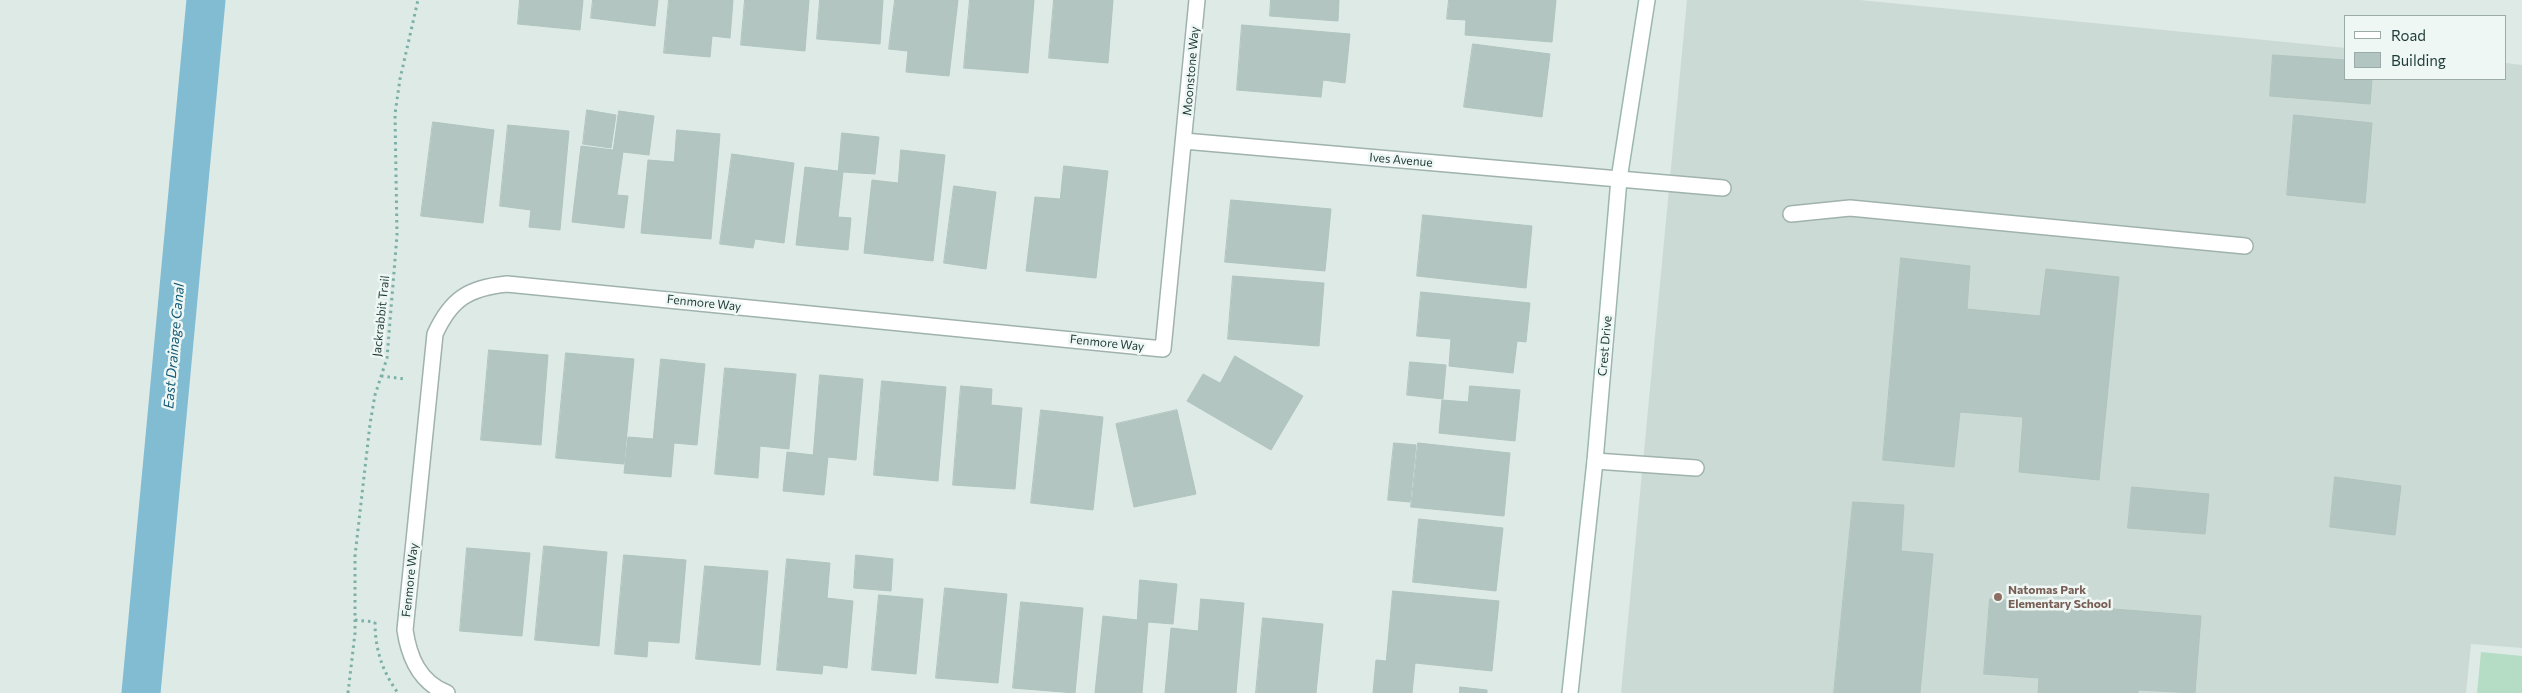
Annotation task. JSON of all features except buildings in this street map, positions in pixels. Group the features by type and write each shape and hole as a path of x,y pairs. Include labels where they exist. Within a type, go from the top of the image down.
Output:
{"street":[{"name":"Moonstone Way","path":"1184,141 1197,0"},
{"name":"Crest Drive","path":"1570,693 1595,461 1619,179 1647,0"},
{"name":"Ives Avenue","path":"1184,141 1723,188"},
{"name":"Fenmore Way","path":"447,693 438,690 422,675 408,653 405,630 435,334 444,314 459,298 482,286 507,284 1163,349 1184,141"},
{"path":"1791,214 1850,208 2245,246"},
{"path":"1595,461 1696,468"}],"path":[{"name":"Jackrabbit Trail","path":"348,693 355,620 355,556 370,424 375,395 387,358 397,235 395,114 400,79 418,0"},
{"path":"381,376 398,378"},
{"path":"355,620 375,622"}],"shaded area":[{"path":"1687,0 1860,0 2344,48 2344,80 2507,80 2507,63 2522,65 2522,648 2471,644 2466,693 1621,693"}],"green space":[{"path":"2481,652 2522,656 2522,693 2477,693"}],"waterway":[{"name":"East Drainage Canal","path":"141,693 206,0"}],"place":[{"name":"Natomas Park Elementary School","path":"1998,597"}]}
